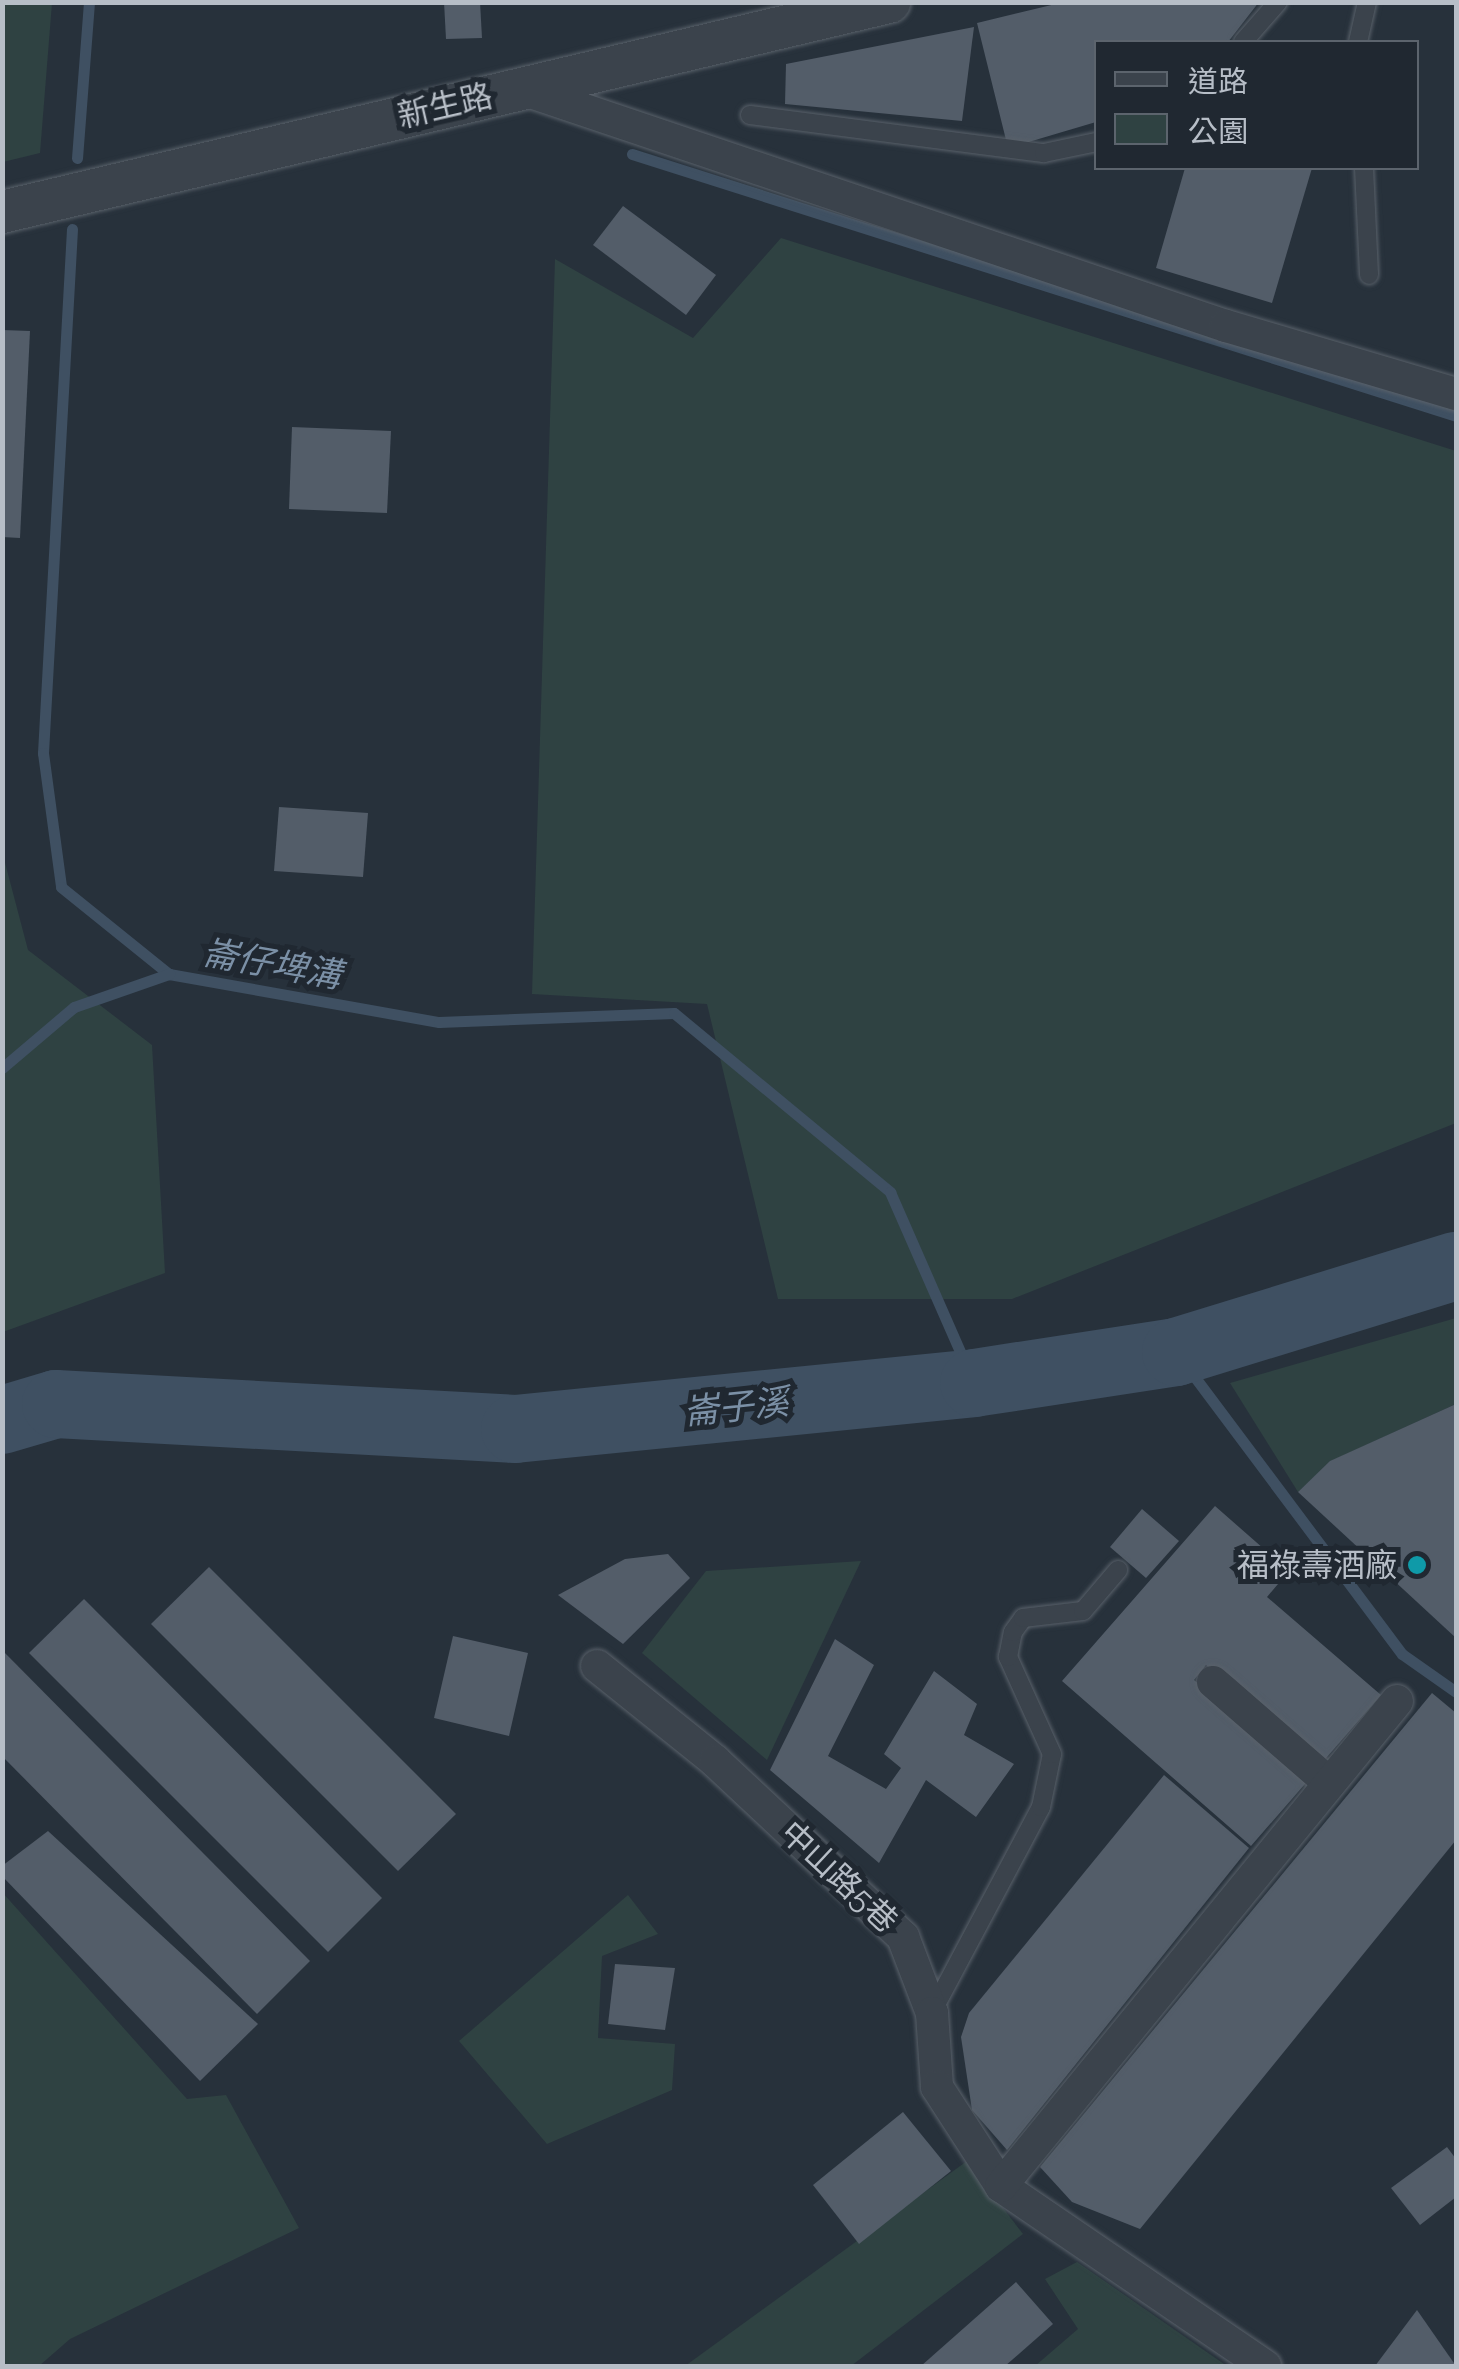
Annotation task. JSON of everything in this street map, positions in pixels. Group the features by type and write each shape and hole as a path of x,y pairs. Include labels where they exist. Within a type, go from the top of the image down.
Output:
{"street":[{"name":"新生路","path":"2,212 889,2"},
{"path":"522,89 1226,326 1456,394"},
{"name":"中山路5巷","path":"597,1666 715,1761 903,1937 932,2013 937,2087 1001,2186 1265,2366"},
{"path":"1213,1682 1329,1784"},
{"path":"1001,2186 1396,1701"}],"lane":[{"path":"1245,40 1278,2"},
{"path":"1358,40 1368,2"},
{"path":"750,115 1044,153 1094,142"},
{"path":"1364,170 1369,276"},
{"path":"932,2013 1042,1807 1052,1754 1008,1657 1013,1632 1024,1618 1082,1611 1118,1570"}],"green space":[{"path":"2,3 52,3 40,153 3,162"},
{"path":"781,238 1456,451 1456,1123 1012,1299 778,1299 707,1004 532,994 555,259 693,338"},
{"path":"3,855 28,950 152,1045 165,1273 3,1332"},
{"path":"1456,1318 1456,1404 1331,1461 1298,1492 1230,1383"},
{"path":"861,1561 767,1760 642,1653 706,1571"},
{"path":"2,1892 187,2099 226,2095 299,2228 70,2339 39,2366 3,2366"},
{"path":"628,1895 658,1934 602,1956 598,2038 675,2044 672,2090 547,2144 459,2041"},
{"path":"967,2161 1023,2234 851,2366 685,2366"},
{"path":"1077,2262 1227,2366 1035,2366 1078,2329 1045,2279"}],"building":[{"path":"444,2 480,2 482,38 446,39"},
{"path":"1064,2 1259,2 1230,40 1094,40 1094,123 1008,148 977,23"},
{"path":"974,27 962,121 785,104 786,64"},
{"path":"1184,170 1311,170 1272,303 1156,268"},
{"path":"623,206 716,275 686,315 593,245"},
{"path":"2,330 30,331 20,538 2,537"},
{"path":"292,427 391,431 387,513 289,509"},
{"path":"279,807 368,813 363,877 274,871"},
{"name":"福祿壽酒廠","path":"1456,1404 1456,1638 1298,1492 1330,1461"},
{"path":"1215,1506 1289,1571 1267,1597 1381,1695 1320,1765 1206,1665 1194,1680 1311,1777 1251,1846 1062,1681"},
{"path":"1142,1509 1179,1541 1146,1578 1110,1547"},
{"path":"668,1554 690,1578 623,1644 558,1595 625,1559"},
{"path":"209,1567 456,1814 398,1871 151,1624"},
{"path":"84,1599 382,1898 328,1952 29,1653"},
{"path":"453,1636 528,1653 509,1736 434,1718"},
{"path":"835,1639 874,1665 828,1756 886,1789 901,1768 884,1754 934,1671 977,1704 964,1735 1014,1764 976,1817 926,1780 879,1863 770,1770"},
{"path":"2,1650 310,1961 257,2014 2,1756"},
{"path":"1432,1693 1456,1713 1456,1840 1140,2229 1072,2202 1040,2167"},
{"path":"1164,1775 1249,1848 1007,2150 972,2110 961,2037 969,2013"},
{"path":"48,1831 258,2024 200,2081 2,1876 2,1866"},
{"path":"615,1964 675,1968 665,2030 608,2024"},
{"path":"903,2112 951,2171 859,2244 813,2185"},
{"path":"1447,2147 1456,2159 1456,2197 1420,2225 1391,2188"},
{"path":"1016,2282 1053,2324 1005,2366 921,2366"},
{"path":"1417,2310 1456,2366 1375,2366"}],"waterway":[{"name":"崙仔埤溝","path":"77,158 89,2"},
{"path":"632,154 1456,416"},
{"name":"崙仔埤溝","path":"72,229 43,753 61,887 169,974 439,1022 674,1013 890,1192 974,1383"},
{"path":"2,1068 74,1007 169,974"},
{"name":"崙子溪","path":"2,1420 56,1404 515,1429 974,1383 1176,1352 1456,1266"},
{"path":"1176,1352 1402,1654 1456,1692"}],"place":[{"name":"福祿壽酒廠","path":"1417,1565"}]}
